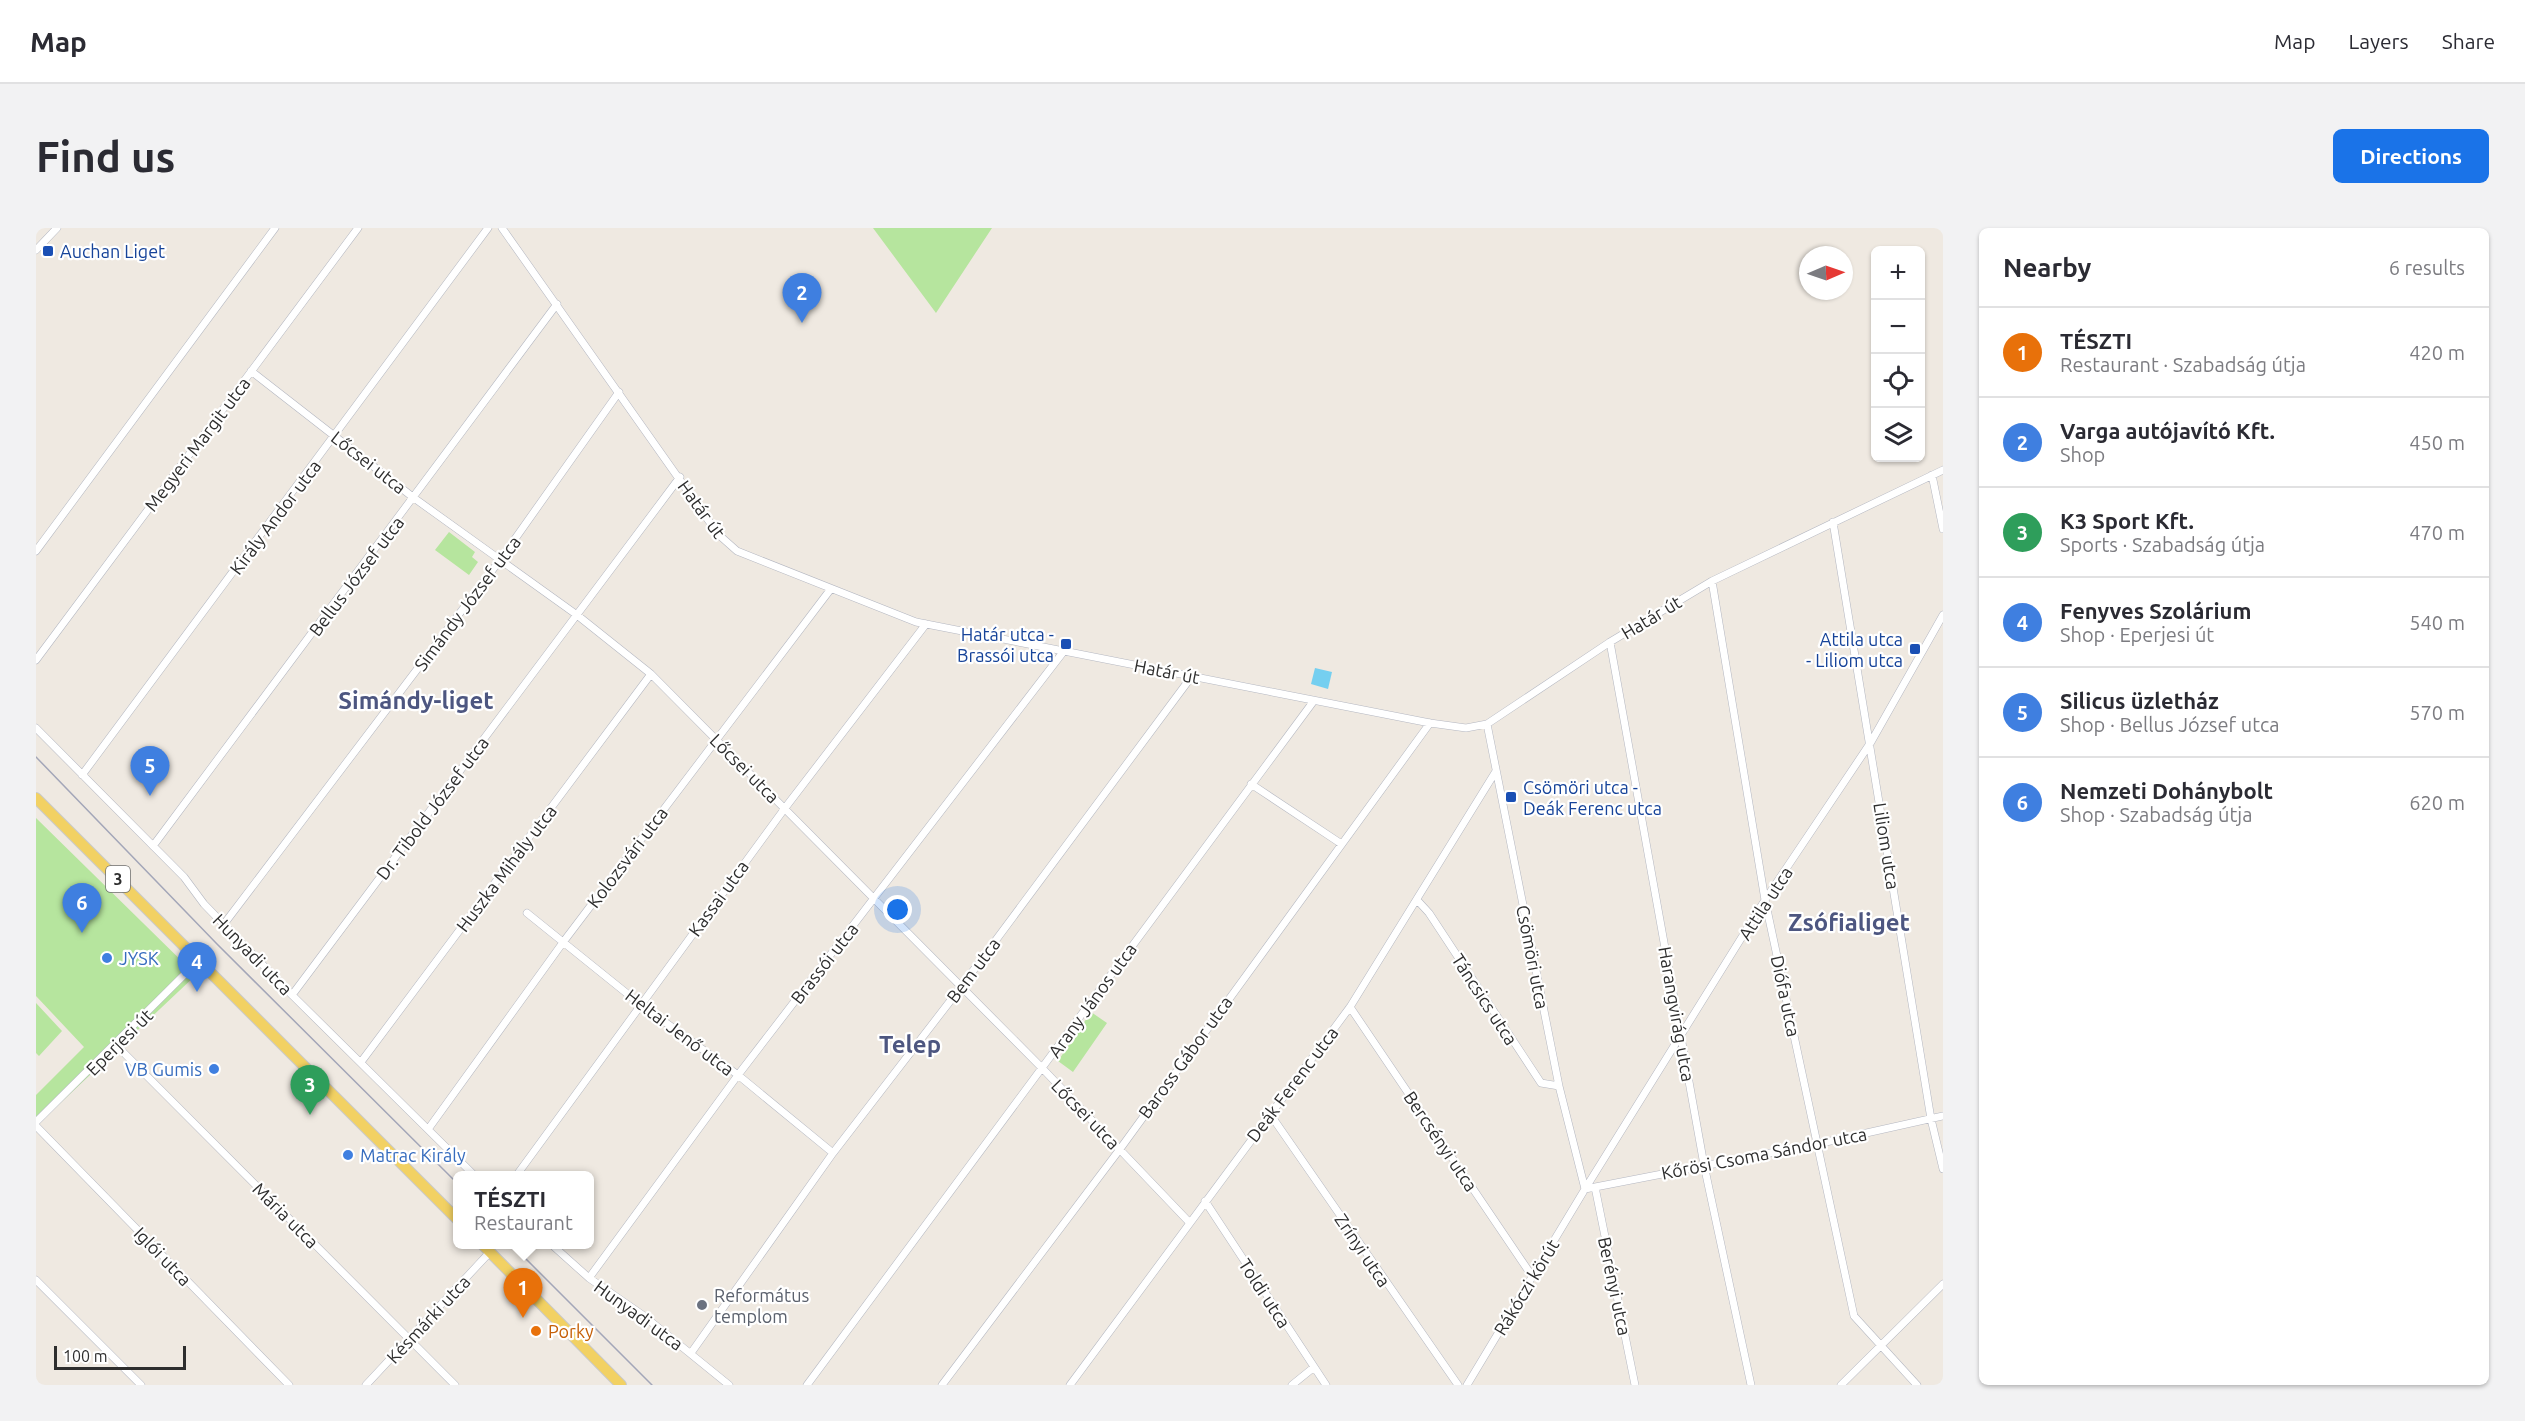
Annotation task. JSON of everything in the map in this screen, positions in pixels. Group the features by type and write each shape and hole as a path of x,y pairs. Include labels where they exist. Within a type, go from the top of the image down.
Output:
{"main road":[{"name":"3","path":"36,798 453,1215"},
{"path":"487,1249 621,1385"}],"street":[{"path":"36,250 57,228"},
{"path":"36,551 275,228"},
{"name":"Megyeri Margit utca","path":"36,660 358,228"},
{"name":"Király Andor utca","path":"82,775 488,228"},
{"name":"Határ út","path":"502,228 680,477 706,518 733,548 830,590 926,624 1313,702 1430,723 1466,728 1487,724 1610,642 1712,581 1943,470"},
{"name":"Bellus József utca","path":"153,846 557,304"},
{"name":"Lőcsei utca","path":"251,371 414,498 577,615 651,674 1042,1068 1189,1222"},
{"name":"Simándy József utca","path":"224,924 500,560 619,393"},
{"path":"1932,475 1943,529"},
{"name":"Dr. Tibold József utca","path":"292,995 680,477"},
{"name":"Liliom utca","path":"1833,522 1871,742 1931,1119 1943,1169"},
{"name":"Diófa utca","path":"1712,581 1766,900 1854,1316 1879,1347 1917,1385"},
{"name":"Kolozsvári utca","path":"429,1128 564,941 830,590"},
{"name":"Attila utca","path":"1584,1189 1766,900 1871,742 1943,615"},
{"name":"Kassai utca","path":"520,1171 785,807 926,624"},
{"name":"Harangvirág utca","path":"1610,642 1704,1166 1751,1385"},
{"name":"Brassói utca","path":"589,1278 738,1075 1064,651"},
{"name":"Huszka Mihály utca","path":"361,1062 651,674"},
{"name":"Bem utca","path":"691,1353 832,1153 961,987 1192,676"},
{"name":"Arany János utca","path":"807,1385 1313,702"},
{"name":"Baross Gábor utca","path":"942,1385 1120,1149 1340,843 1430,723"},
{"name":"Csömöri utca","path":"1487,724 1559,1086 1584,1189"},
{"name":"Hunyadi utca","path":"36,728 153,846 292,995 471,1171"},
{"name":"Deák Ferenc utca","path":"1070,1385 1350,1007 1418,901 1496,771"},
{"path":"1251,784 1340,843"},
{"name":"Táncsics utca","path":"1418,901 1429,913 1541,1083 1559,1086"},
{"name":"Heltai Jenő utca","path":"527,912 640,1004 738,1075 832,1153"},
{"name":"Eperjesi út","path":"36,1124 200,960"},
{"name":"Bercsényi utca","path":"1350,1007 1532,1276"},
{"name":"Mária utca","path":"116,1046 455,1385"},
{"name":"Zrínyi utca","path":"1270,1114 1458,1385"},
{"name":"Kőrösi Csoma Sándor utca","path":"1584,1189 1817,1144 1943,1116"},
{"name":"Iglói utca","path":"36,1124 289,1385"},
{"name":"Berényi utca","path":"1594,1187 1635,1385"},
{"name":"Rákóczi körút","path":"1467,1385 1584,1189"},
{"name":"Toldi utca","path":"1205,1201 1326,1385"},
{"name":"Késmárki utca","path":"366,1385 409,1339 485,1249"},
{"name":"Hunyadi utca","path":"555,1249 589,1278 644,1316 729,1385"},
{"path":"36,1280 141,1385"},
{"path":"1841,1385 1943,1284"},
{"path":"1292,1385 1313,1368"}],"green space":[{"path":"873,228 992,228 936,313"},
{"path":"449,532 475,552 472,557 478,562 469,575 435,550"},
{"path":"36,818 196,975 36,1126 36,1095 84,1047 36,996"},
{"path":"36,1003 62,1031 39,1056 36,1053"},
{"path":"1091,1012 1107,1023 1073,1072 1058,1061"}],"water":[{"path":"1315,668 1332,672 1328,689 1311,684"}],"tram line":[{"path":"36,757 217,944 453,1179"},
{"path":"516,1249 652,1385"}],"place":[{"name":"Auchan Liget","path":"48,251"},
{"name":"Varga autójavító Kft.","path":"802,323"},
{"name":"Határ utca - Brassói utca","path":"1066,644"},
{"name":"Attila utca - Liliom utca","path":"1915,649"},
{"name":"Silicus üzletház","path":"150,796"},
{"name":"Csömöri utca - Deák Ferenc utca","path":"1511,797"},
{"name":"Nemzeti Dohánybolt","path":"82,933"},
{"name":"JYSK","path":"107,958"},
{"name":"Fenyves Szolárium","path":"197,992"},
{"name":"VB Gumis","path":"214,1069"},
{"name":"K3 Sport Kft.","path":"310,1115"},
{"name":"Matrac Király","path":"348,1155"},
{"name":"Református templom","path":"702,1305"},
{"name":"TÉSZTI","path":"523,1318"},
{"name":"Porky","path":"536,1331"}],"district":[{"name":"Simándy-liget","path":"416,700"},
{"name":"Zsófialiget","path":"1849,922"},
{"name":"Telep","path":"910,1044"}]}
